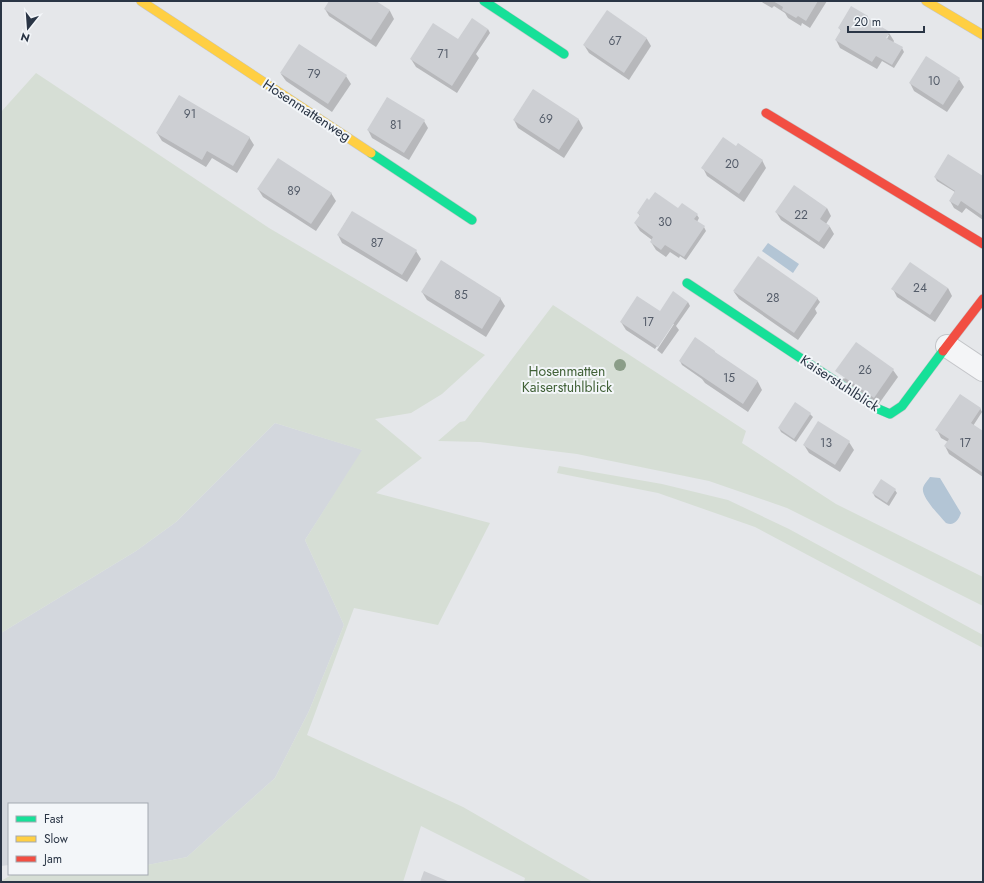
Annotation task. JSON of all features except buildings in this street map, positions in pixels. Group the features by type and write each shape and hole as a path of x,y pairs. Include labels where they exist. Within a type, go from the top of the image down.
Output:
{"street":[{"name":"Hosenmattenweg","path":"141,1 472,220"},
{"path":"484,1 564,54"},
{"path":"926,1 983,36"},
{"path":"766,113 983,244"},
{"name":"Kaiserstuhlblick","path":"687,282 876,408 890,414 902,406 983,299"},
{"path":"947,346 983,370"}],"shaded area":[{"path":"275,423 363,450 305,540 344,625 309,711 275,778 187,857 148,865 148,803 8,803 8,865 1,866 1,633 136,551 176,522"}],"green space":[{"path":"36,73 269,228 485,355 442,394 411,413 375,419 422,458 376,493 490,523 438,625 354,608 307,735 463,807 593,882 524,882 525,878 421,826 403,882 1,882 11,875 148,875 148,865 187,857 275,778 309,711 344,625 305,540 362,450 275,423 176,522 136,551 1,633 1,112"},
{"name":"Hosenmatten Kaiserstuhlblick","path":"553,305 746,431 742,443 836,504 983,577 983,606 787,508 709,481 577,454 480,442 438,441 460,422 465,421"},
{"path":"559,466 662,484 728,500 789,529 983,635 983,648 755,527 658,493 557,473"}],"water":[{"path":"768,243 799,264 793,273 762,251"},
{"path":"930,477 940,478 961,513 959,518 951,524 946,523 923,492 923,488"}],"traffic: fast":[{"path":"484,1 564,54"},
{"path":"371,153 472,220"},
{"path":"687,283 876,408 890,414 902,406 943,351"}],"traffic: slow":[{"path":"141,1 371,153"},
{"path":"926,1 983,35"}],"traffic: jam":[{"path":"766,113 983,244"},
{"path":"943,351 983,299"}]}
